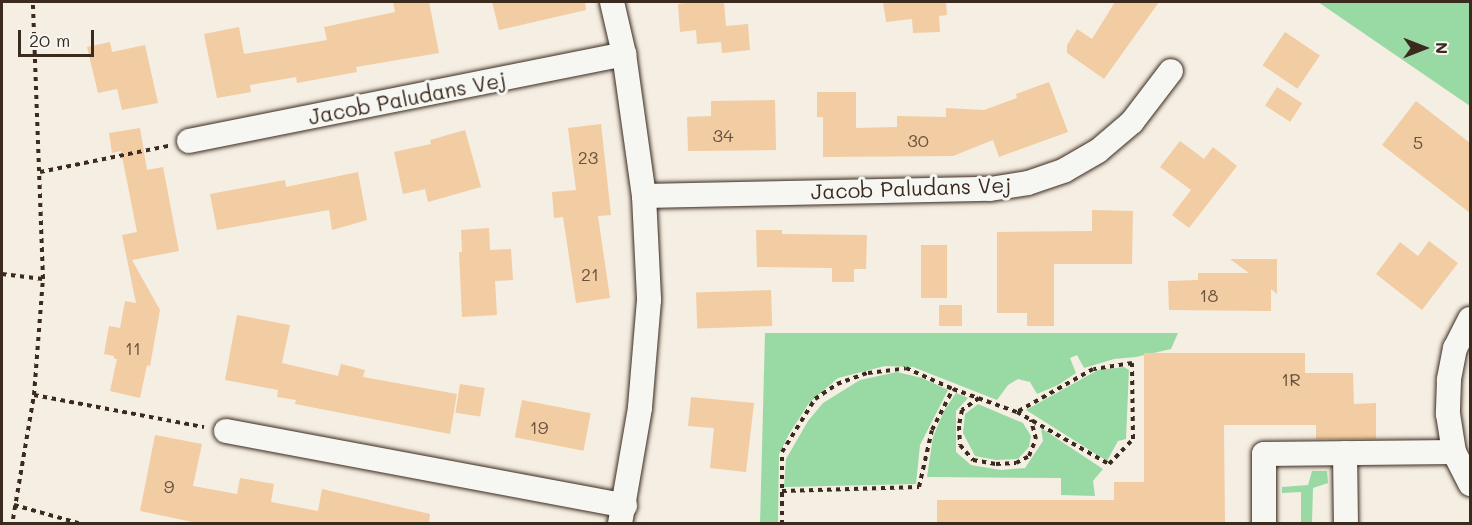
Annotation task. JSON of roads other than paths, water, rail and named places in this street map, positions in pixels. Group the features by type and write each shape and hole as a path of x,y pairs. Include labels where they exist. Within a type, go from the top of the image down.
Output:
{"street":[{"path":"226,431 622,515 640,408 649,300 644,196 624,54 612,2"},
{"name":"Jacob Paludans Vej","path":"189,141 624,54"},
{"name":"Jacob Paludans Vej","path":"644,196 990,189 1028,183 1065,170 1098,151 1132,122 1171,71"},
{"path":"1470,319 1455,348 1449,380 1448,414 1454,452 1470,483"},
{"path":"1264,524 1264,454 1454,452"},
{"path":"1345,453 1346,524"}]}
